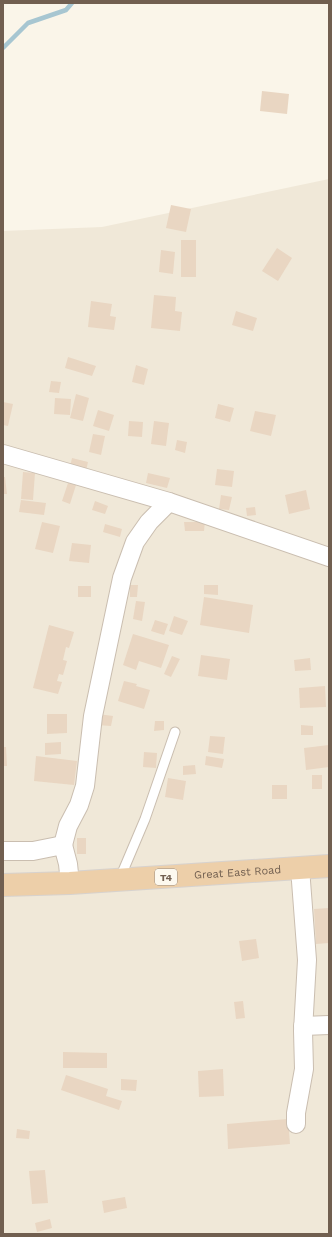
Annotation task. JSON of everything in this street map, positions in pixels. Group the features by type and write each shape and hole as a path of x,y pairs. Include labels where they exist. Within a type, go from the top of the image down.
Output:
{"highway":[{"name":"Great East Road","path":"3,886 329,866"}],"street":[{"path":"3,454 169,502 329,557"},
{"path":"70,883 68,864 63,845 68,826 79,805 85,786 93,716 122,578 135,542 149,522 169,502"},
{"path":"3,851 33,851 63,845"},
{"path":"296,1124 296,1112 304,1069 303,1026 306,960 300,868"},
{"path":"303,1026 329,1025"}],"lane":[{"path":"120,880 145,819 175,732"}],"shaded area":[{"path":"329,179 329,1234 3,1234 3,231 102,227"}],"building":[{"path":"262,91 289,94 287,114 260,111"},
{"path":"171,205 191,209 186,232 166,228"},
{"path":"181,240 196,240 196,277 181,277"},
{"path":"277,248 292,258 278,281 262,271"},
{"path":"161,250 175,252 173,274 159,272"},
{"path":"154,295 176,297 175,311 182,312 180,331 151,328"},
{"path":"91,301 112,304 110,316 116,317 114,330 88,327"},
{"path":"236,311 257,318 253,331 232,325"},
{"path":"68,357 96,366 92,376 65,368"},
{"path":"136,365 148,369 144,385 132,382"},
{"path":"51,381 61,382 59,393 49,392"},
{"path":"76,394 89,398 83,421 70,418"},
{"path":"55,398 71,399 70,415 54,414"},
{"path":"3,402 13,404 8,426 3,425"},
{"path":"218,404 234,408 230,422 215,418"},
{"path":"98,410 114,415 109,431 93,426"},
{"path":"255,411 276,415 271,436 250,431"},
{"path":"129,421 143,422 142,437 128,436"},
{"path":"154,421 169,423 166,446 151,444"},
{"path":"93,434 105,436 101,455 89,452"},
{"path":"177,440 187,442 185,453 175,450"},
{"path":"72,458 88,462 86,471 70,467"},
{"path":"217,469 234,471 232,487 215,485"},
{"path":"23,472 35,473 33,500 21,499"},
{"path":"148,473 170,478 167,488 146,483"},
{"path":"3,477 5,477 7,494 3,494"},
{"path":"68,483 76,485 70,504 62,501"},
{"path":"306,490 310,509 289,514 285,495"},
{"path":"221,495 232,497 229,510 219,509"},
{"path":"21,500 46,503 44,515 19,512"},
{"path":"95,501 108,506 105,514 92,510"},
{"path":"255,507 256,515 247,516 246,508"},
{"path":"42,522 60,526 53,553 35,549"},
{"path":"184,522 205,522 204,531 185,531"},
{"path":"105,524 122,529 120,537 103,532"},
{"path":"72,543 91,545 89,563 69,561"},
{"path":"130,585 138,585 137,597 130,597"},
{"path":"204,585 218,585 218,595 204,594"},
{"path":"78,586 91,586 91,597 78,597"},
{"path":"204,597 253,605 249,633 200,625"},
{"path":"136,601 145,602 142,621 133,619"},
{"path":"174,616 188,621 182,635 169,631"},
{"path":"155,620 168,624 164,635 151,631"},
{"path":"49,625 74,632 69,648 66,647 63,660 67,661 63,675 59,674 57,681 62,682 58,694 33,688"},
{"path":"133,634 169,645 161,668 139,661 136,670 123,665"},
{"path":"201,655 230,659 227,680 198,676"},
{"path":"172,656 180,659 171,677 164,674"},
{"path":"310,658 311,670 295,671 294,660"},
{"path":"124,681 137,684 136,686 150,690 144,709 118,701"},
{"path":"325,686 326,707 300,708 299,688"},
{"path":"47,714 67,714 67,733 47,734"},
{"path":"98,714 113,716 111,726 97,725"},
{"path":"155,721 164,721 164,730 154,731"},
{"path":"301,725 313,726 313,735 301,735"},
{"path":"210,736 225,737 223,754 208,752"},
{"path":"61,742 61,754 45,755 45,743"},
{"path":"329,745 329,767 306,770 304,748"},
{"path":"3,747 6,747 7,766 3,766"},
{"path":"144,752 157,753 156,768 143,767"},
{"path":"36,756 77,761 74,785 34,781"},
{"path":"206,756 224,759 222,768 205,765"},
{"path":"195,765 196,774 183,775 183,766"},
{"path":"312,775 322,775 322,789 312,789"},
{"path":"168,778 186,781 183,800 165,797"},
{"path":"272,785 287,785 287,799 272,799"},
{"path":"77,838 86,838 86,854 77,854"},
{"path":"329,908 329,943 316,944 314,909"},
{"path":"256,939 259,958 242,961 239,941"},
{"path":"243,1001 245,1018 236,1019 234,1002"},
{"path":"63,1052 107,1053 107,1068 63,1068"},
{"path":"223,1069 224,1096 199,1097 198,1071"},
{"path":"66,1075 108,1089 106,1096 122,1101 119,1110 61,1090"},
{"path":"121,1079 137,1080 136,1091 121,1090"},
{"path":"288,1119 290,1144 228,1149 227,1124"},
{"path":"17,1129 30,1131 29,1139 16,1138"},
{"path":"45,1170 48,1203 32,1204 29,1171"},
{"path":"125,1197 127,1208 104,1213 102,1201"},
{"path":"50,1219 52,1228 37,1232 35,1223"}],"waterway":[{"path":"3,48 28,23 66,10 72,3"}]}
